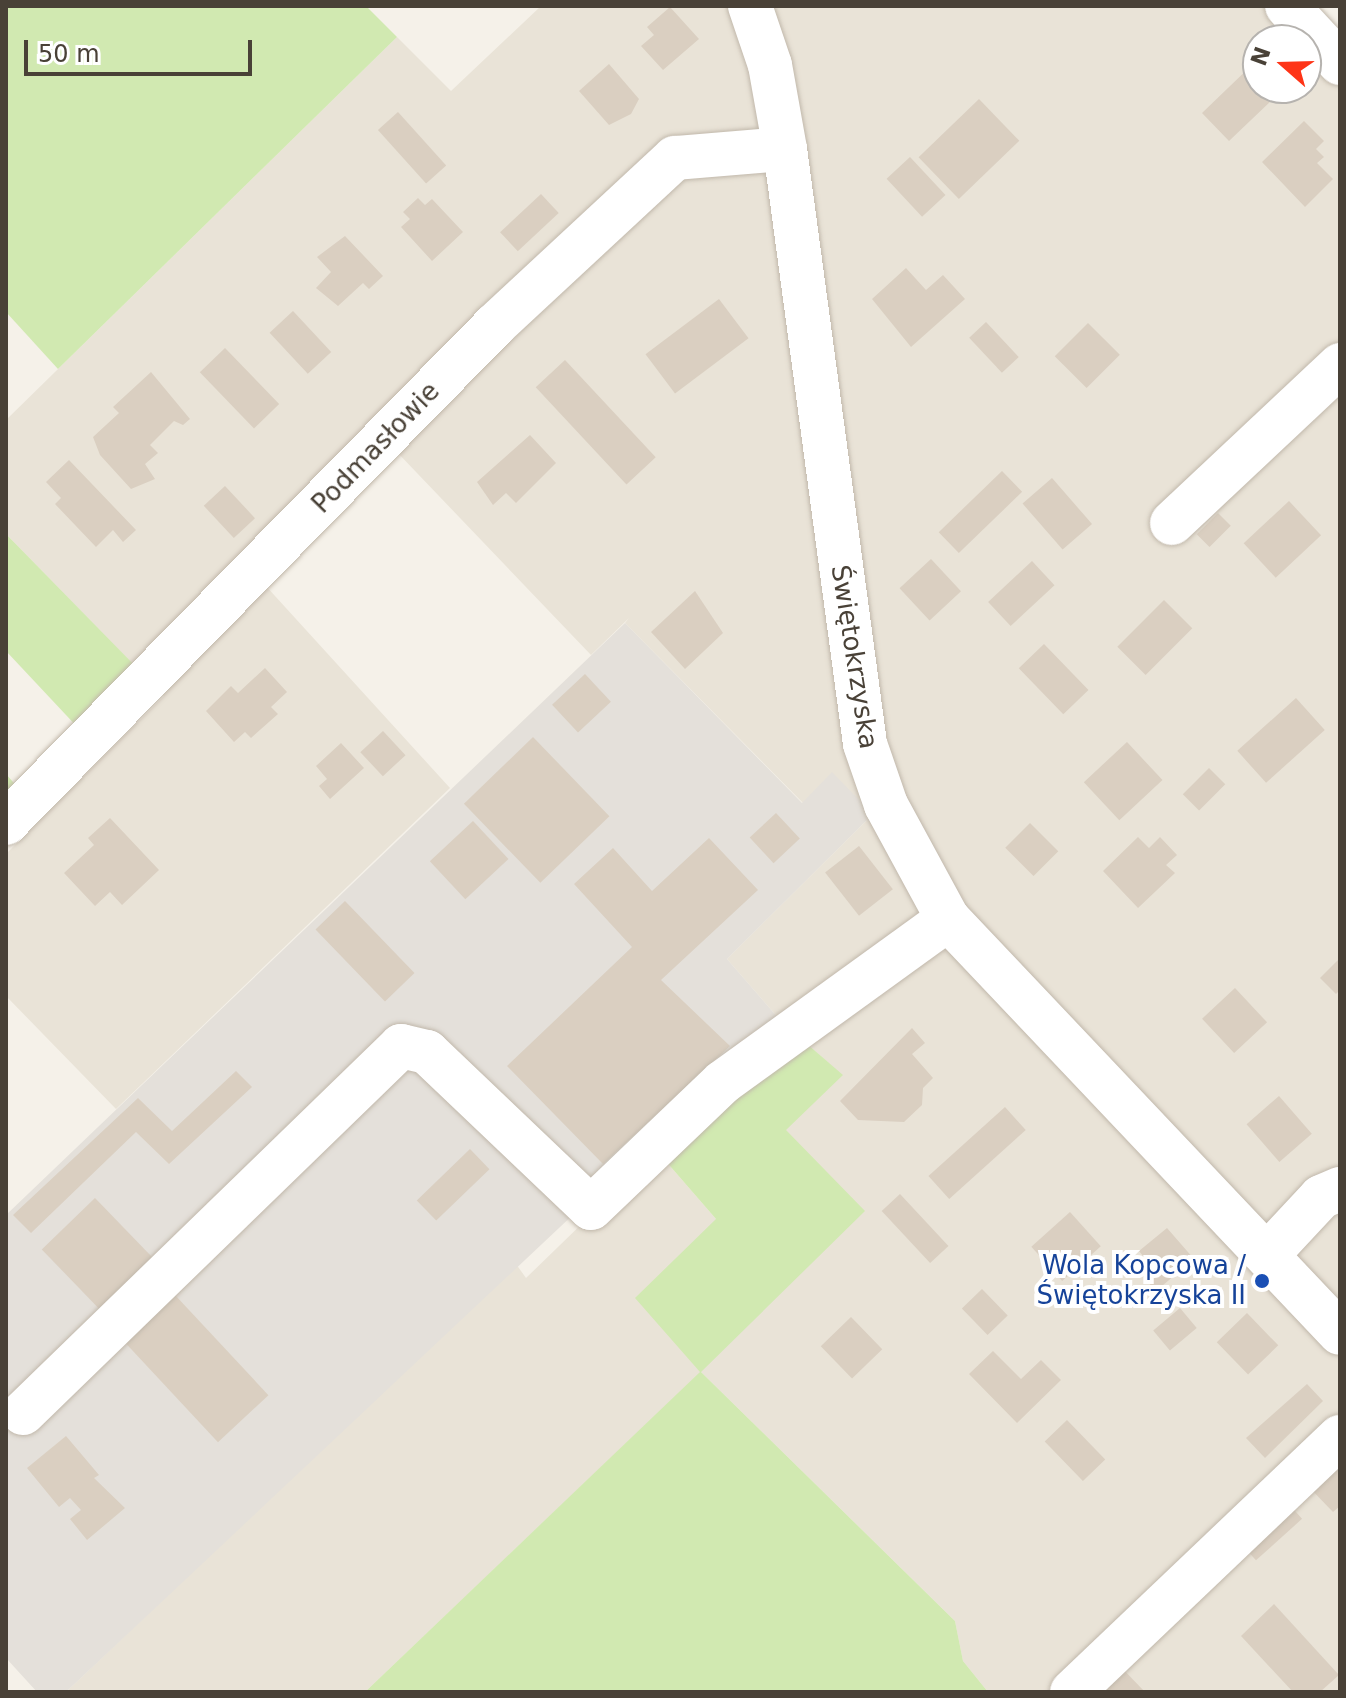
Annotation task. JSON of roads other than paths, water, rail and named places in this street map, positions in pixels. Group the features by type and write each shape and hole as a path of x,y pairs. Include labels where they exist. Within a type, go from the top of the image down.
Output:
{"street":[{"name":"Świętokrzyska","path":"750,6 770,65 785,149 865,744 886,805 948,919 1340,1333"},
{"path":"1287,6 1340,63"},
{"name":"Podmasłowie","path":"6,823 494,326 675,158 785,149"},
{"path":"1172,523 1340,365"},
{"path":"23,1413 401,1046 427,1052 591,1208 723,1082 948,919"},
{"path":"1267,1255 1321,1197 1340,1189"},
{"path":"1072,1692 1340,1437"}],"place":[{"name":"Wola Kopcowa / Świętokrzyska II","path":"1262,1281"}]}
